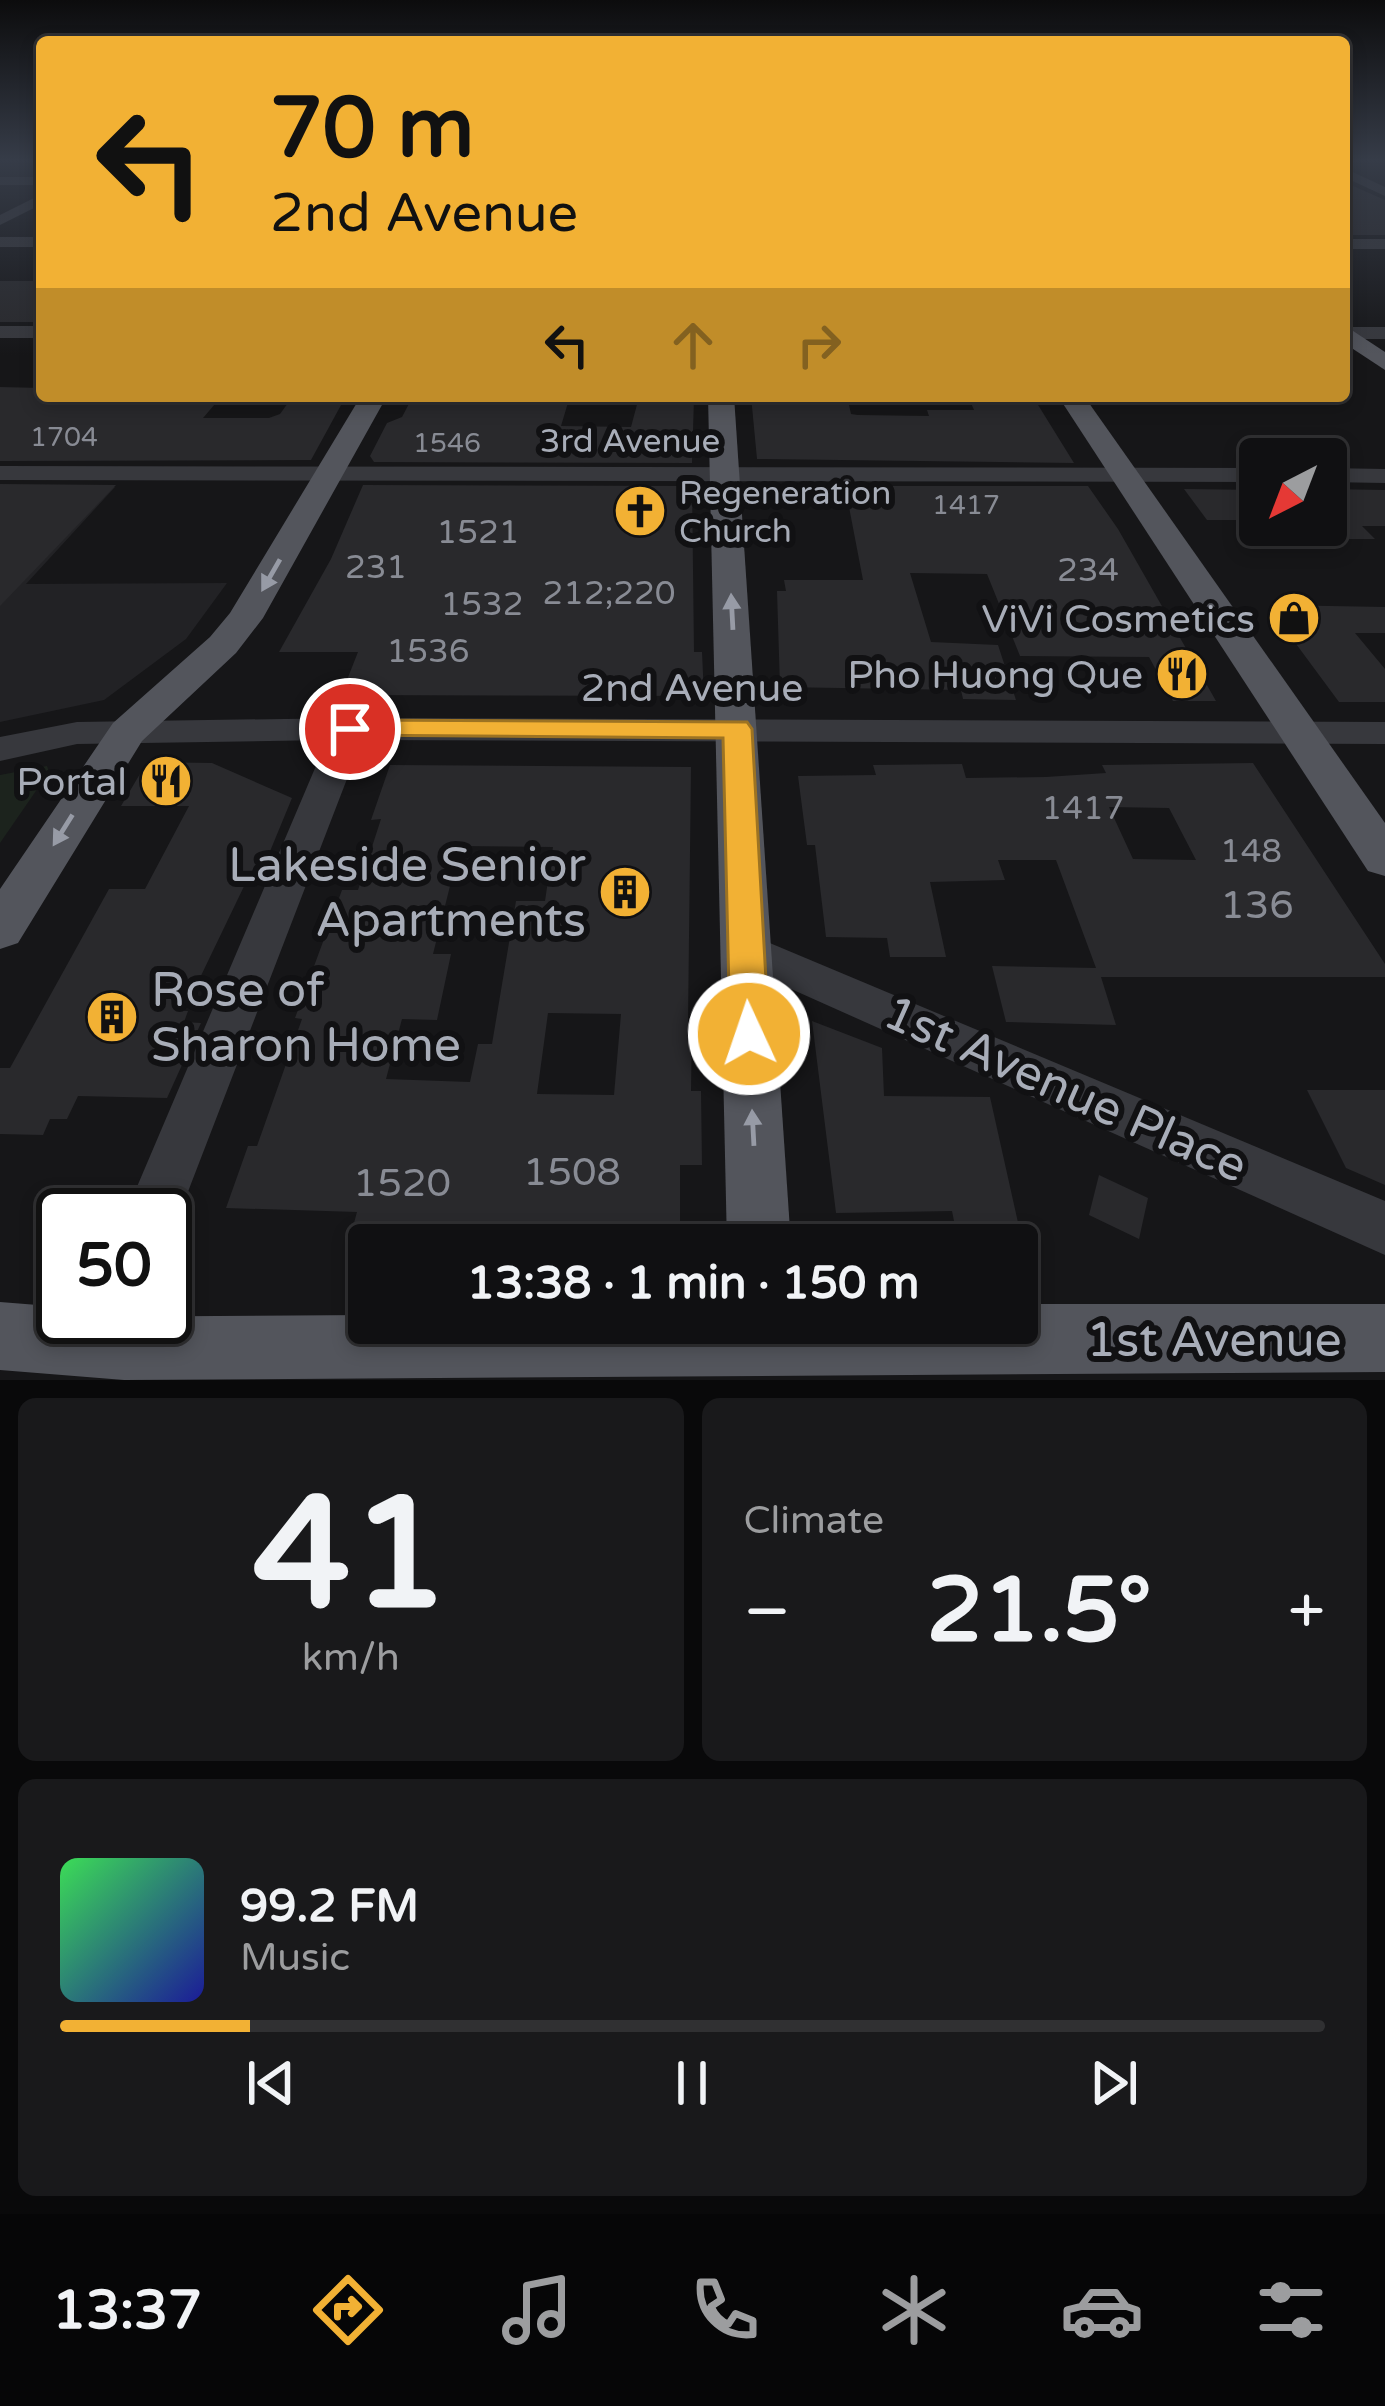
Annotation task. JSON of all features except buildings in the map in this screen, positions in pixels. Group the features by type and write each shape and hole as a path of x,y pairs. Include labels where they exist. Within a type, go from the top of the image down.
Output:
{"main road":[{"path":"1350,337 1385,363"},
{"path":"0,929 127,732 223,645 245,618 370,402"},
{"path":"721,402 758,1224"},
{"path":"1075,402 1385,859"},
{"name":"1st Avenue","path":"0,1336 36,1335"},
{"name":"1st Avenue","path":"1038,1335 1385,1339"},
{"name":"1st Avenue","path":"192,1341 393,1364 617,1344"}],"street":[{"path":"0,242 36,242"},
{"path":"1350,244 1385,244"},
{"path":"0,332 36,332"},
{"path":"1350,333 1385,333"},
{"name":"3rd Avenue","path":"0,473 1239,475"},
{"path":"1347,475 1385,476"},
{"path":"163,1188 350,729"},
{"name":"2nd Avenue","path":"0,749 77,733 350,729 1385,733"},
{"name":"1st Avenue Place","path":"746,950 1385,1228"}],"shaded area":[{"path":"0,485 115,487 26,584 227,583 186,639 104,700 0,722"},
{"path":"47,766 49,772 0,843 0,775"}],"place":[{"name":"Regeneration Church","path":"640,511"},
{"name":"ViVi Cosmetics","path":"1294,618"},
{"name":"Pho Huong Que","path":"1182,674"},
{"name":"Portal","path":"166,781"},
{"name":"Lakeside Senior Apartments","path":"625,892"},
{"name":"Rose of Sharon Home","path":"112,1017"}],"route":[{"path":"350,729 737,729 749,1034"}]}
